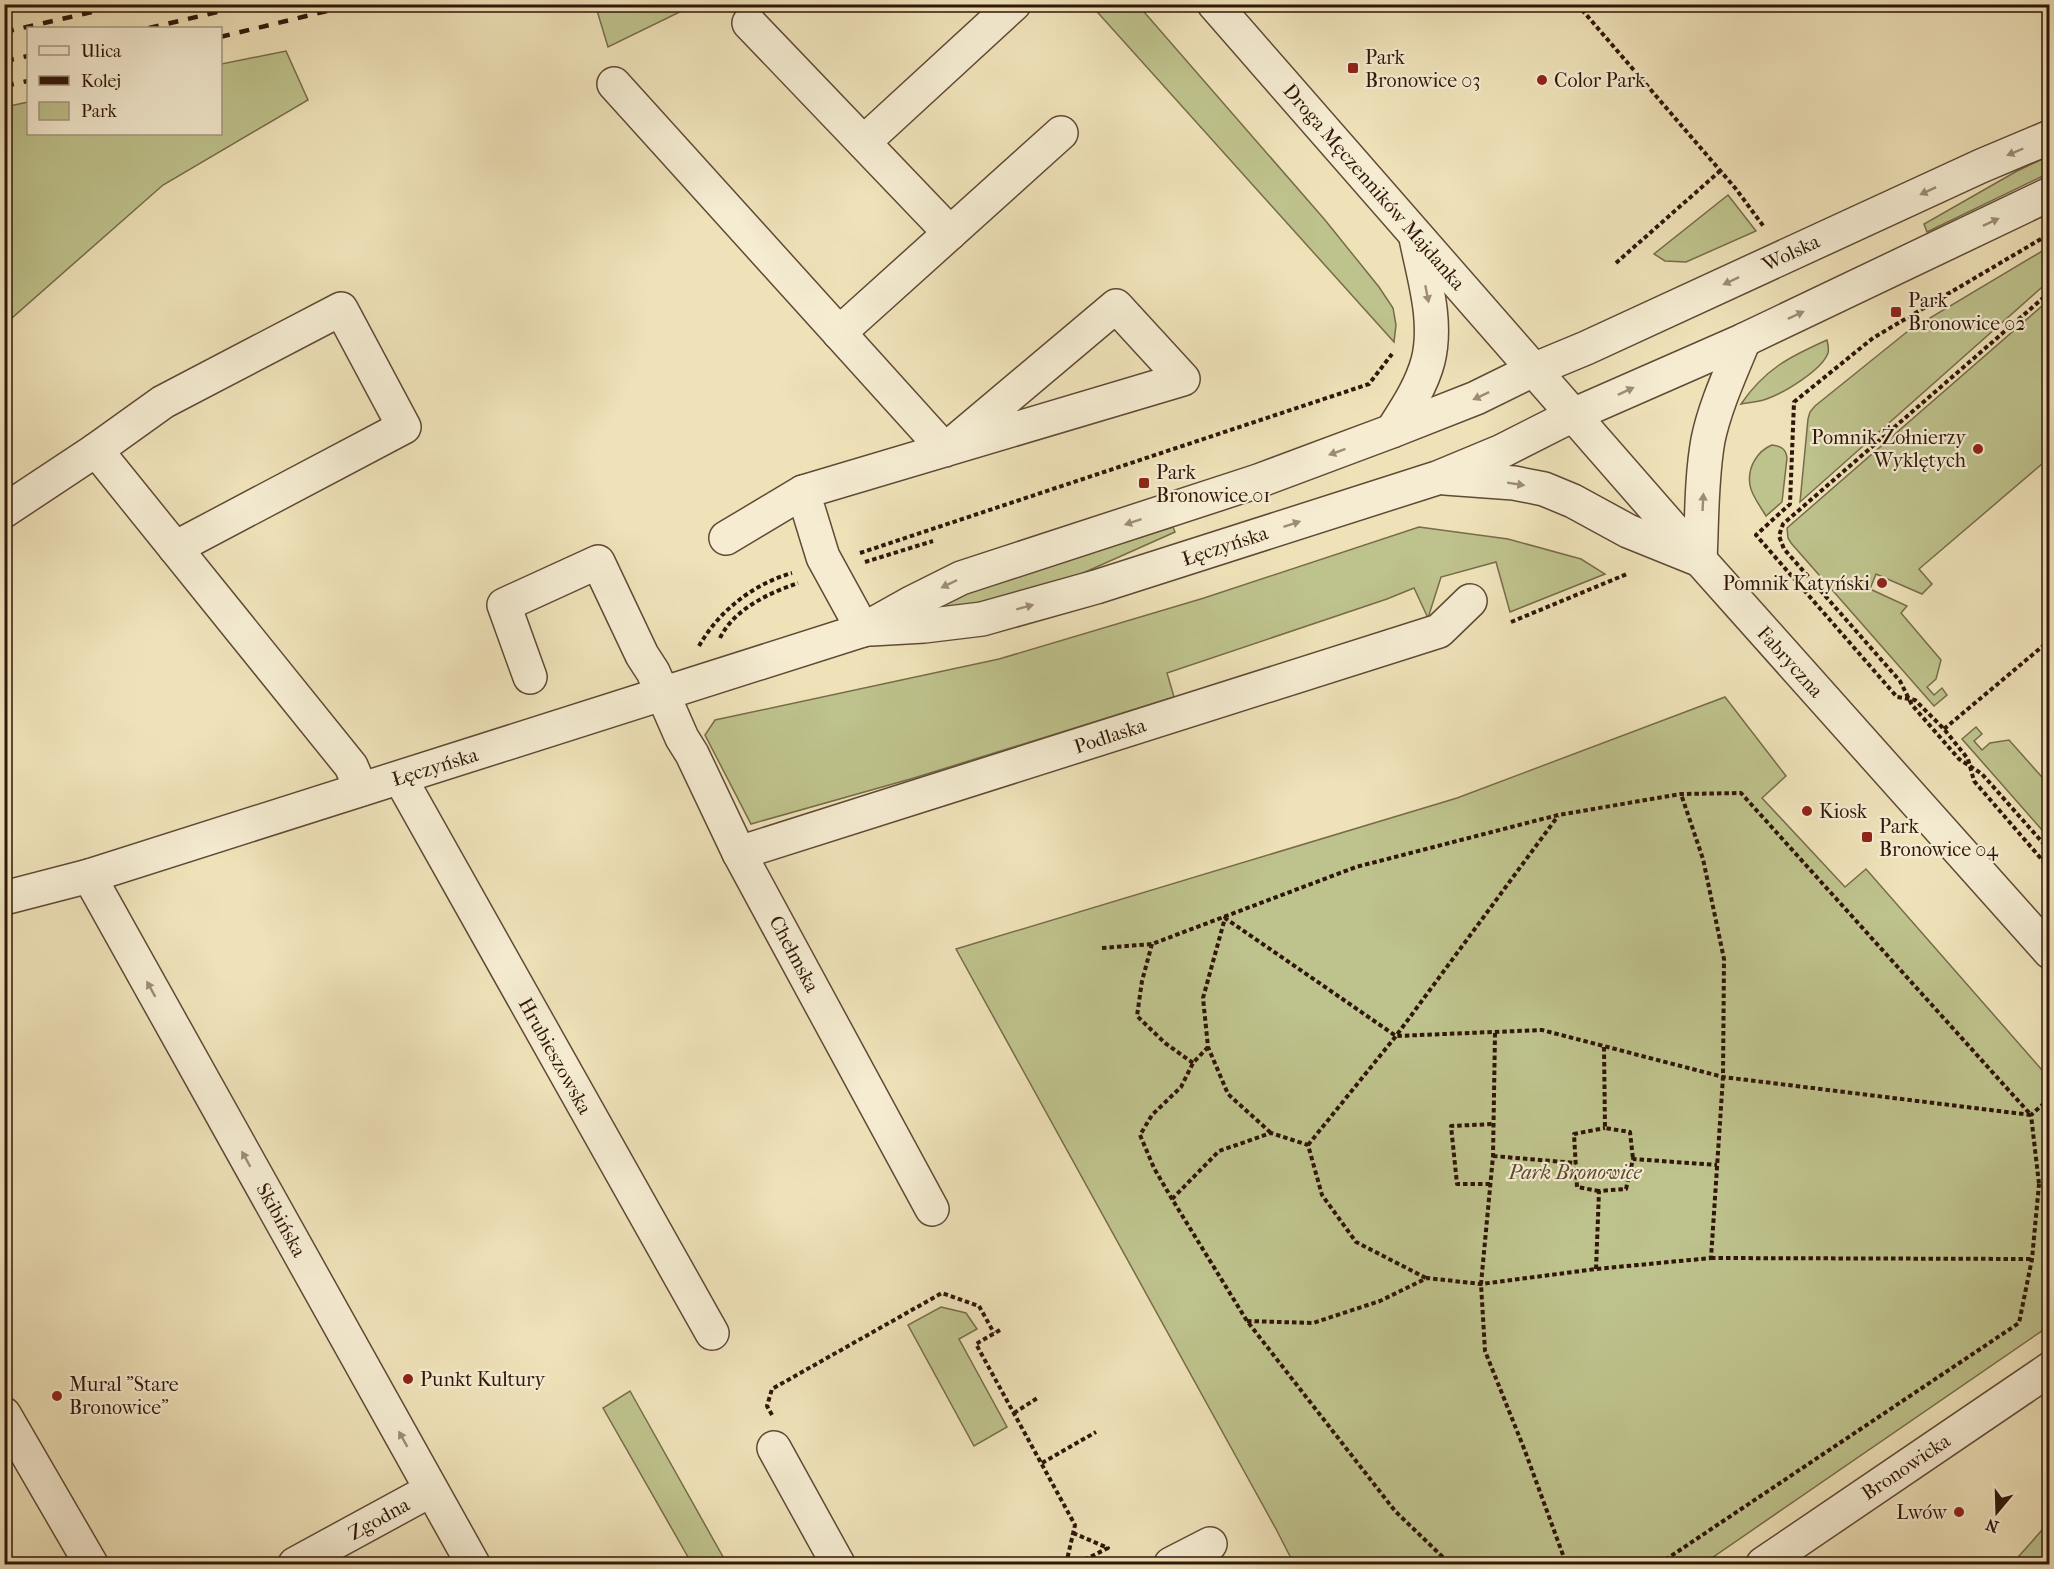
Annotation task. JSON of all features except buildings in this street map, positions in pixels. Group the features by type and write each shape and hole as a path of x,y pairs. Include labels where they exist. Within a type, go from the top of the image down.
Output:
{"street":[{"path":"864,142 1014,4"},
{"name":"Droga Męczenników Majdanka","path":"1214,4 1533,370"},
{"path":"749,23 950,232"},
{"path":"614,84 945,450"},
{"path":"839,333 1060,133"},
{"name":"Wolska","path":"1533,370 2049,137"},
{"path":"1573,415 1744,340 2049,194"},
{"path":"1392,431 1421,379 1428,362 1432,336 1430,309 1416,236"},
{"path":"726,538 803,492 945,450 1172,382 1183,379 1116,306 945,450"},
{"path":"4,511 163,402 341,309 404,427 175,548"},
{"path":"1437,478 1514,483 1544,489 1573,501 1629,531 1700,560 1708,438 1724,389 1744,340"},
{"name":"Fabryczna","path":"1533,370 2049,952"},
{"name":"Łęczyńska","path":"4,898 89,876 863,630 961,578 1258,481 1476,398 1533,370"},
{"name":"Łęczyńska","path":"863,630 982,619 1096,587 1437,478 1502,451 1573,415"},
{"path":"96,450 351,766 362,789"},
{"path":"803,492 827,564 863,630"},
{"name":"Chełmska","path":"530,677 504,605 598,562 739,853 932,1209"},
{"name":"Podlaska","path":"739,853 1439,631 1470,601"},
{"name":"Hrubieszowska","path":"400,778 712,1333"},
{"name":"Skibińska","path":"89,876 473,1564"},
{"name":"Bronowicka","path":"1763,1564 2049,1369"},
{"path":"4,1414 91,1564"},
{"path":"774,1448 838,1564"},
{"name":"Zgodna","path":"295,1564 431,1490"},
{"path":"1171,1564 1210,1544"}],"path":[{"path":"1577,4 1720,171 1761,223"},
{"path":"2044,4 2049,10"},
{"path":"1616,263 1720,171"},
{"path":"2049,235 1873,338 1794,402 1790,504 1756,536 1897,697 1915,700 1944,729 1968,759 1974,781 2049,869"},
{"path":"2042,860 2049,852 1982,774 1959,759 1908,698 1900,681 1784,549 1779,536 1783,524 2049,292"},
{"path":"697,649 710,627 752,590 776,578 827,564 1369,384 1396,350"},
{"path":"1511,622 1627,574"},
{"path":"1944,729 2049,640"},
{"path":"1102,948 1152,944 1356,867 1558,815 1681,794 1742,793 2031,1115 2038,1184 2032,1258 2019,1323 1659,1564"},
{"path":"1681,794 1703,859 1724,959 1723,1077 1711,1258"},
{"path":"1308,1145 1396,1036 1558,815"},
{"path":"1225,918 1396,1036 1542,1030 1723,1077 2031,1115"},
{"path":"1225,918 1203,998 1208,1047 1228,1094 1270,1133 1308,1145"},
{"path":"1152,944 1142,981 1137,1016 1165,1042 1193,1063"},
{"path":"1496,1033 1493,1156 1481,1284 1485,1351 1525,1451 1563,1555 1564,1564"},
{"path":"1208,1047 1193,1063 1181,1087 1152,1115 1140,1135 1154,1168 1247,1321 1395,1511 1450,1564"},
{"path":"1604,1047 1605,1128"},
{"path":"2031,1115 2049,1098"},
{"path":"1490,1184 1457,1184 1451,1126 1493,1124"},
{"path":"1605,1128 1630,1132 1632,1159 1626,1189 1599,1191 1576,1187 1574,1134 1605,1128"},
{"path":"1172,1199 1219,1151 1270,1133"},
{"path":"1308,1145 1322,1195 1356,1242 1427,1278 1481,1284 1596,1269 1711,1258 2032,1258"},
{"path":"1493,1156 1576,1163"},
{"path":"1632,1159 1717,1165"},
{"path":"2038,1184 2049,1186"},
{"path":"1596,1269 1599,1191"},
{"path":"1247,1321 1313,1323 1380,1302 1427,1278"},
{"path":"772,1416 767,1406 772,1389 942,1293 979,1306 994,1333"},
{"path":"1000,1330 976,1344 1075,1525 1066,1564"},
{"path":"1014,1413 1039,1397"},
{"path":"1042,1463 1096,1432"},
{"path":"1073,1533 1108,1548 1076,1564"}],"green space":[{"path":"595,4 694,4 694,5 608,47"},
{"path":"1091,5 1138,5 1325,220 1379,287 1393,308 1396,325 1394,342"},
{"path":"286,51 308,100 163,185 5,324 5,107 27,102 27,135 222,135 222,64"},
{"path":"2049,156 2049,173 1927,232 1924,224 2017,171"},
{"path":"1728,195 1756,231 1686,262 1665,261 1654,254"},
{"path":"2049,247 2049,281 1800,502 1808,419 1815,406 1908,331"},
{"path":"2049,300 2049,458 1919,569 1932,584 1922,594 1876,574 1870,589 1907,606 1901,613 1941,660 1936,679 1927,687 1934,695 1942,688 1947,695 1934,706 1791,543 1787,528"},
{"path":"1827,340 1828,351 1824,360 1802,380 1766,399 1741,404 1759,382 1779,365"},
{"path":"1772,445 1786,452 1787,458 1782,502 1766,516 1752,493 1749,479 1754,461 1762,451"},
{"path":"1173,527 1175,532 1065,581 985,607 914,609"},
{"path":"1419,527 1508,539 1581,559 1605,574 1510,612 1496,562 1441,577 1428,618 1414,588 1167,673 1174,697 914,778 751,824 705,735 715,720 999,659 1204,598"},
{"name":"Park Bronowice","path":"1725,697 1786,776 1762,798 1845,887 1866,869 2049,1078 2049,1326 1703,1564 1294,1564 956,949 1457,798"},
{"path":"1976,727 1982,734 1974,741 1982,750 1990,743 2009,740 2049,785 2049,838 1962,739"},
{"path":"941,1307 966,1313 977,1329 959,1339 1007,1427 974,1446 908,1325"},
{"path":"630,1391 727,1564 692,1564 603,1408"},
{"path":"2049,1522 2049,1564 2012,1564"}],"railway":[{"path":"4,32 128,4"},
{"path":"153,27 252,4"},
{"path":"222,37 356,4"},
{"path":"4,61 27,56"},
{"path":"4,86 27,81"}],"place":[{"name":"Park Bronowice 03","path":"1353,68"},
{"name":"Color Park","path":"1542,80"},
{"name":"Park Bronowice 02","path":"1896,312"},
{"name":"Pomnik Żołnierzy Wyklętych","path":"1978,449"},
{"name":"Park Bronowice 01","path":"1144,483"},
{"name":"Pomnik Katyński","path":"1882,583"},
{"name":"Kiosk","path":"1807,811"},
{"name":"Park Bronowice 04","path":"1867,837"},
{"name":"Punkt Kultury","path":"408,1379"},
{"name":"Mural \"Stare Bronowice\"","path":"57,1396"},
{"name":"Lwów","path":"1959,1512"}]}
